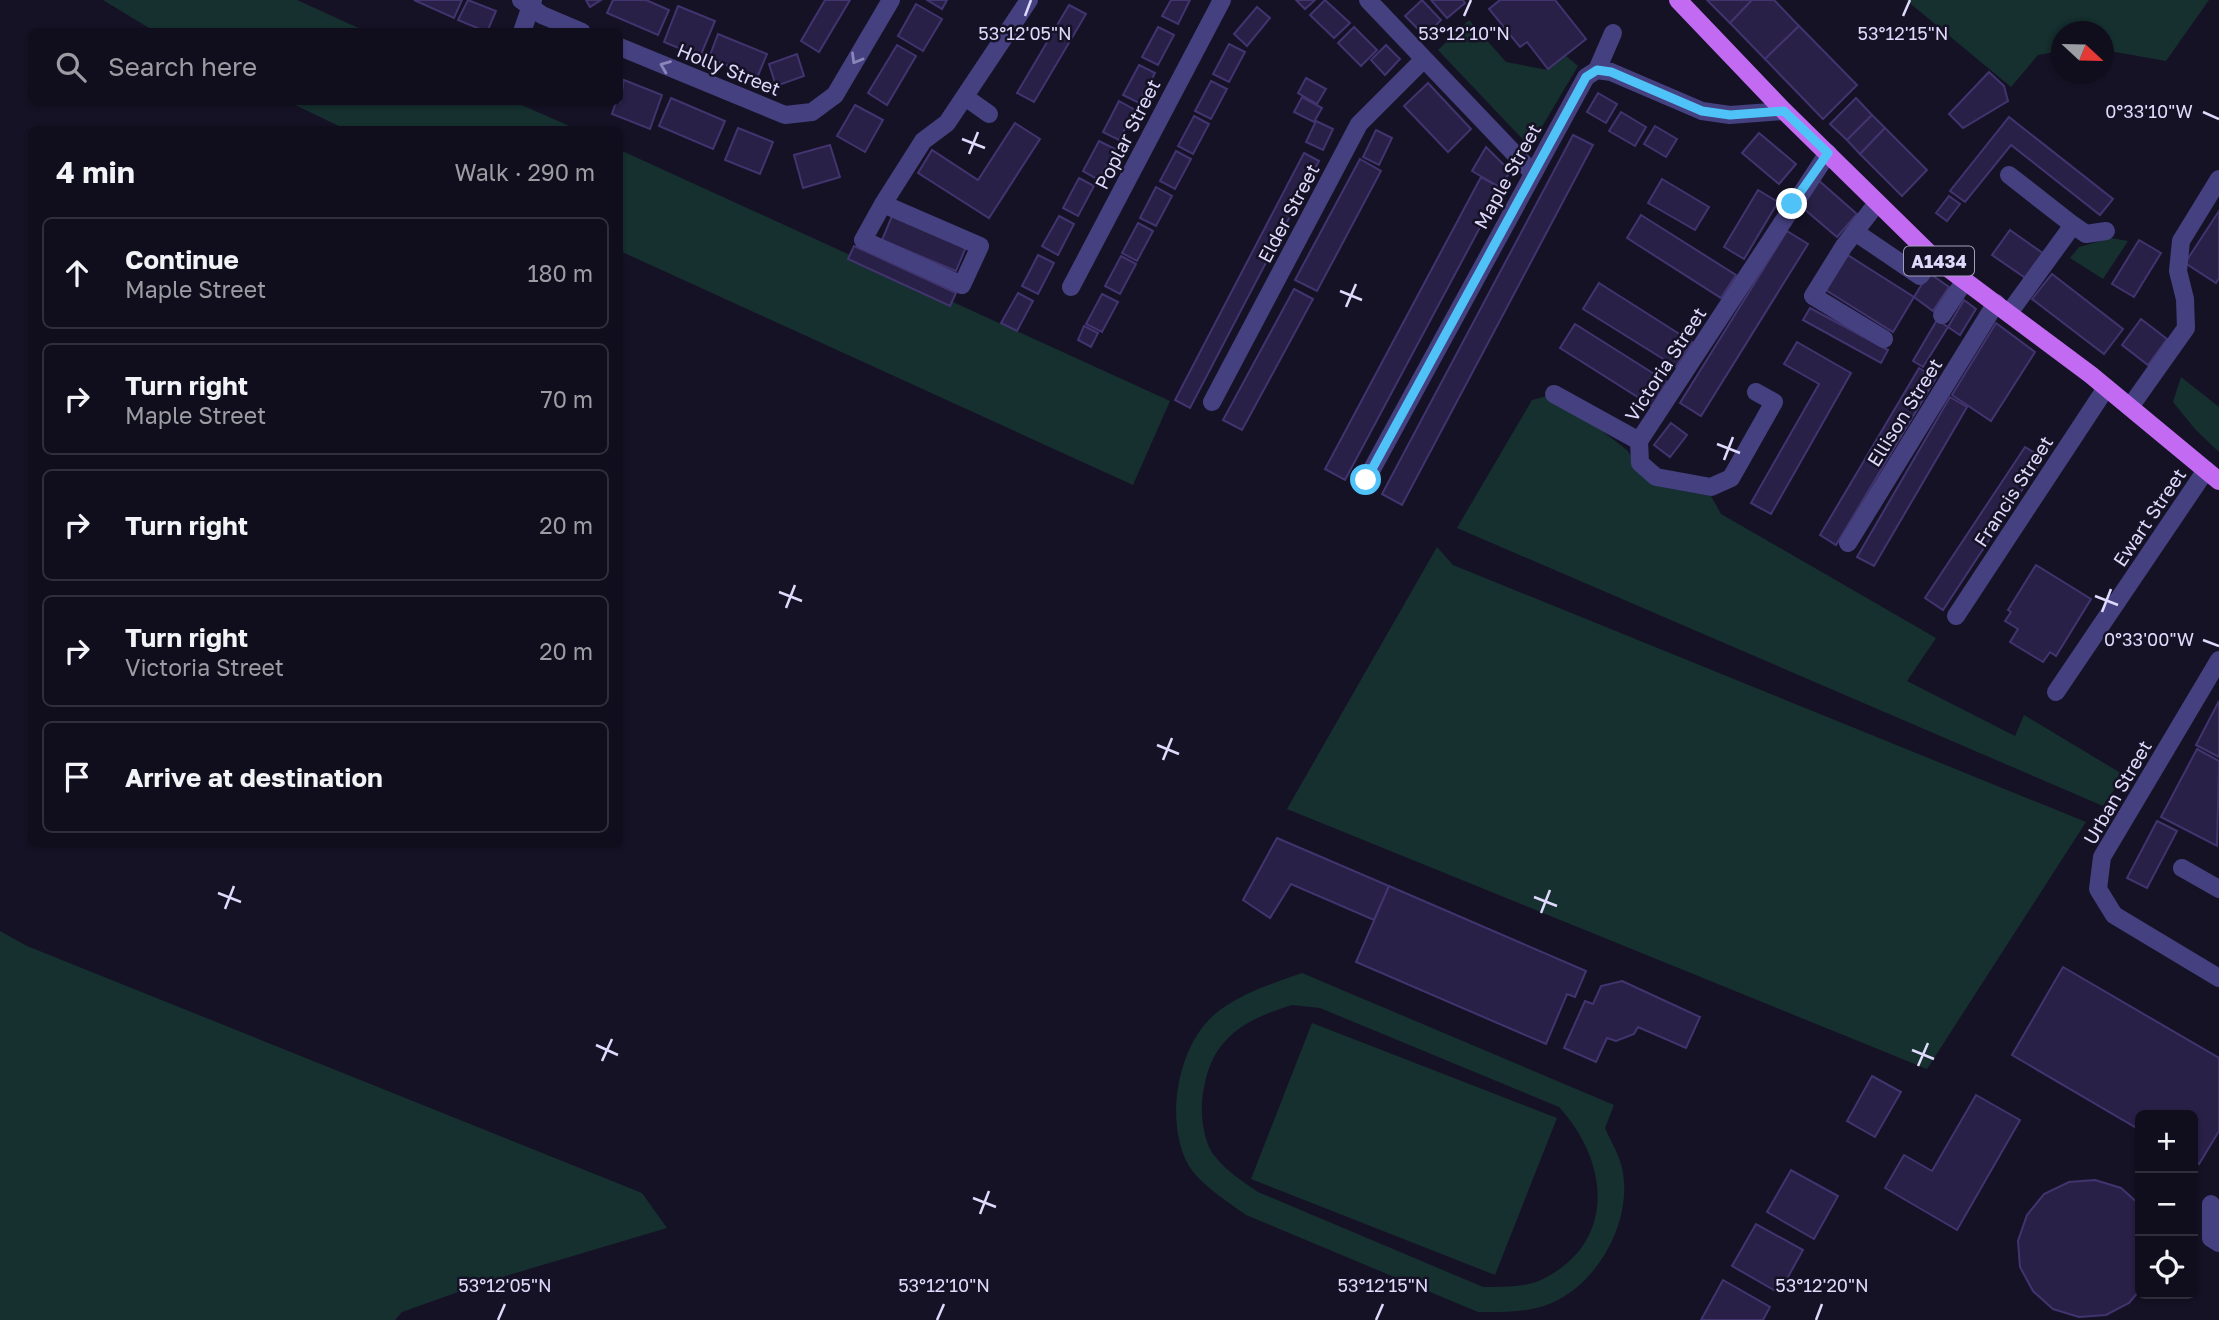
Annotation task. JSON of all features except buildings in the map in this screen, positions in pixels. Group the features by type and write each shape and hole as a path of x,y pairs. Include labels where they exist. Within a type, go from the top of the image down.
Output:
{"main road":[{"name":"A1434","path":"1683,5 1784,111 1933,257 2106,388 2212,476"}],"street":[{"name":"Holly Street","path":"623,48 785,115 812,112 835,95 891,0"},
{"path":"883,204 980,246 962,285 863,240 883,204 923,141 947,123 1029,0"},
{"name":"Poplar Street","path":"1071,287 1222,0"},
{"path":"1368,0 1532,172"},
{"path":"523,28 528,2"},
{"path":"528,2 542,15 573,28"},
{"name":"Maple Street","path":"1366,480 1532,172 1586,77 1597,70 1613,33"},
{"name":"Elder Street","path":"1212,402 1359,124 1423,60"},
{"path":"1597,70 1611,72 1702,111 1730,115 1784,111"},
{"path":"965,97 989,114"},
{"name":"Victoria Street","path":"1756,392 1774,402 1731,478 1712,487 1656,477 1640,463 1639,441 1828,153"},
{"path":"2009,175 2085,234 2106,231"},
{"path":"2130,407 2186,328 2185,299 2178,271 2181,242 2219,179"},
{"path":"1877,203 1813,296 1884,339"},
{"name":"Ellison Street","path":"1848,543 2002,308 2073,225"},
{"path":"1855,232 1920,275 1933,257"},
{"path":"1942,314 1964,282"},
{"name":"Francis Street","path":"1956,616 2106,388"},
{"path":"1554,394 1639,441"},
{"name":"Ewart Street","path":"2056,692 2212,476"},
{"name":"Urban Street","path":"2219,660 2102,857 2098,889 2114,915 2219,978"},
{"path":"2182,868 2219,889"},
{"path":"2211,1204 2211,1238 2219,1244"}],"green space":[{"path":"103,0 297,0 358,28 149,28"},
{"path":"1906,0 2209,0 2166,61 2114,52 2114,21 2051,21 2051,53 2038,55 2011,87"},
{"path":"1469,20 1506,62 1548,70 1566,56 1578,66 1530,147 1438,50"},
{"path":"295,105 522,105 569,126 339,126"},
{"path":"623,151 1170,401 1133,485 623,252"},
{"path":"2111,238 2128,241 2103,279 2070,258 2079,247"},
{"path":"2181,377 2219,407 2219,452 2173,402"},
{"path":"1554,394 1627,450 1652,485 1711,496 1721,514 1936,638 1907,681 2015,736 2024,715 2124,775 2103,806 1457,528 1532,400"},
{"path":"1437,547 1453,565 2086,822 1927,1069 1287,809"},
{"path":"0,931 27,946 642,1193 667,1228 492,1280 402,1312 395,1320 0,1320"},
{"path":"1302,973 1614,1105 1605,1128 1622,1168 1623,1206 1611,1244 1588,1277 1574,1290 1539,1307 1519,1311 1478,1312 1246,1215 1201,1180 1189,1166 1181,1148 1177,1127 1179,1082 1194,1041 1206,1023 1229,1004 1260,988","holes":["1292,1005 1320,1008 1559,1107 1587,1150 1595,1173 1598,1197 1595,1220 1586,1241 1570,1261 1547,1277 1532,1283 1483,1287 1258,1192 1223,1165 1207,1143 1202,1115 1205,1082 1218,1050 1228,1038 1255,1019"]},
{"path":"1312,1023 1557,1118 1495,1275 1251,1179"}],"route":[{"path":"1366,480 1586,77 1597,70 1611,72 1702,111 1730,115 1784,111 1828,153 1792,204"}]}
